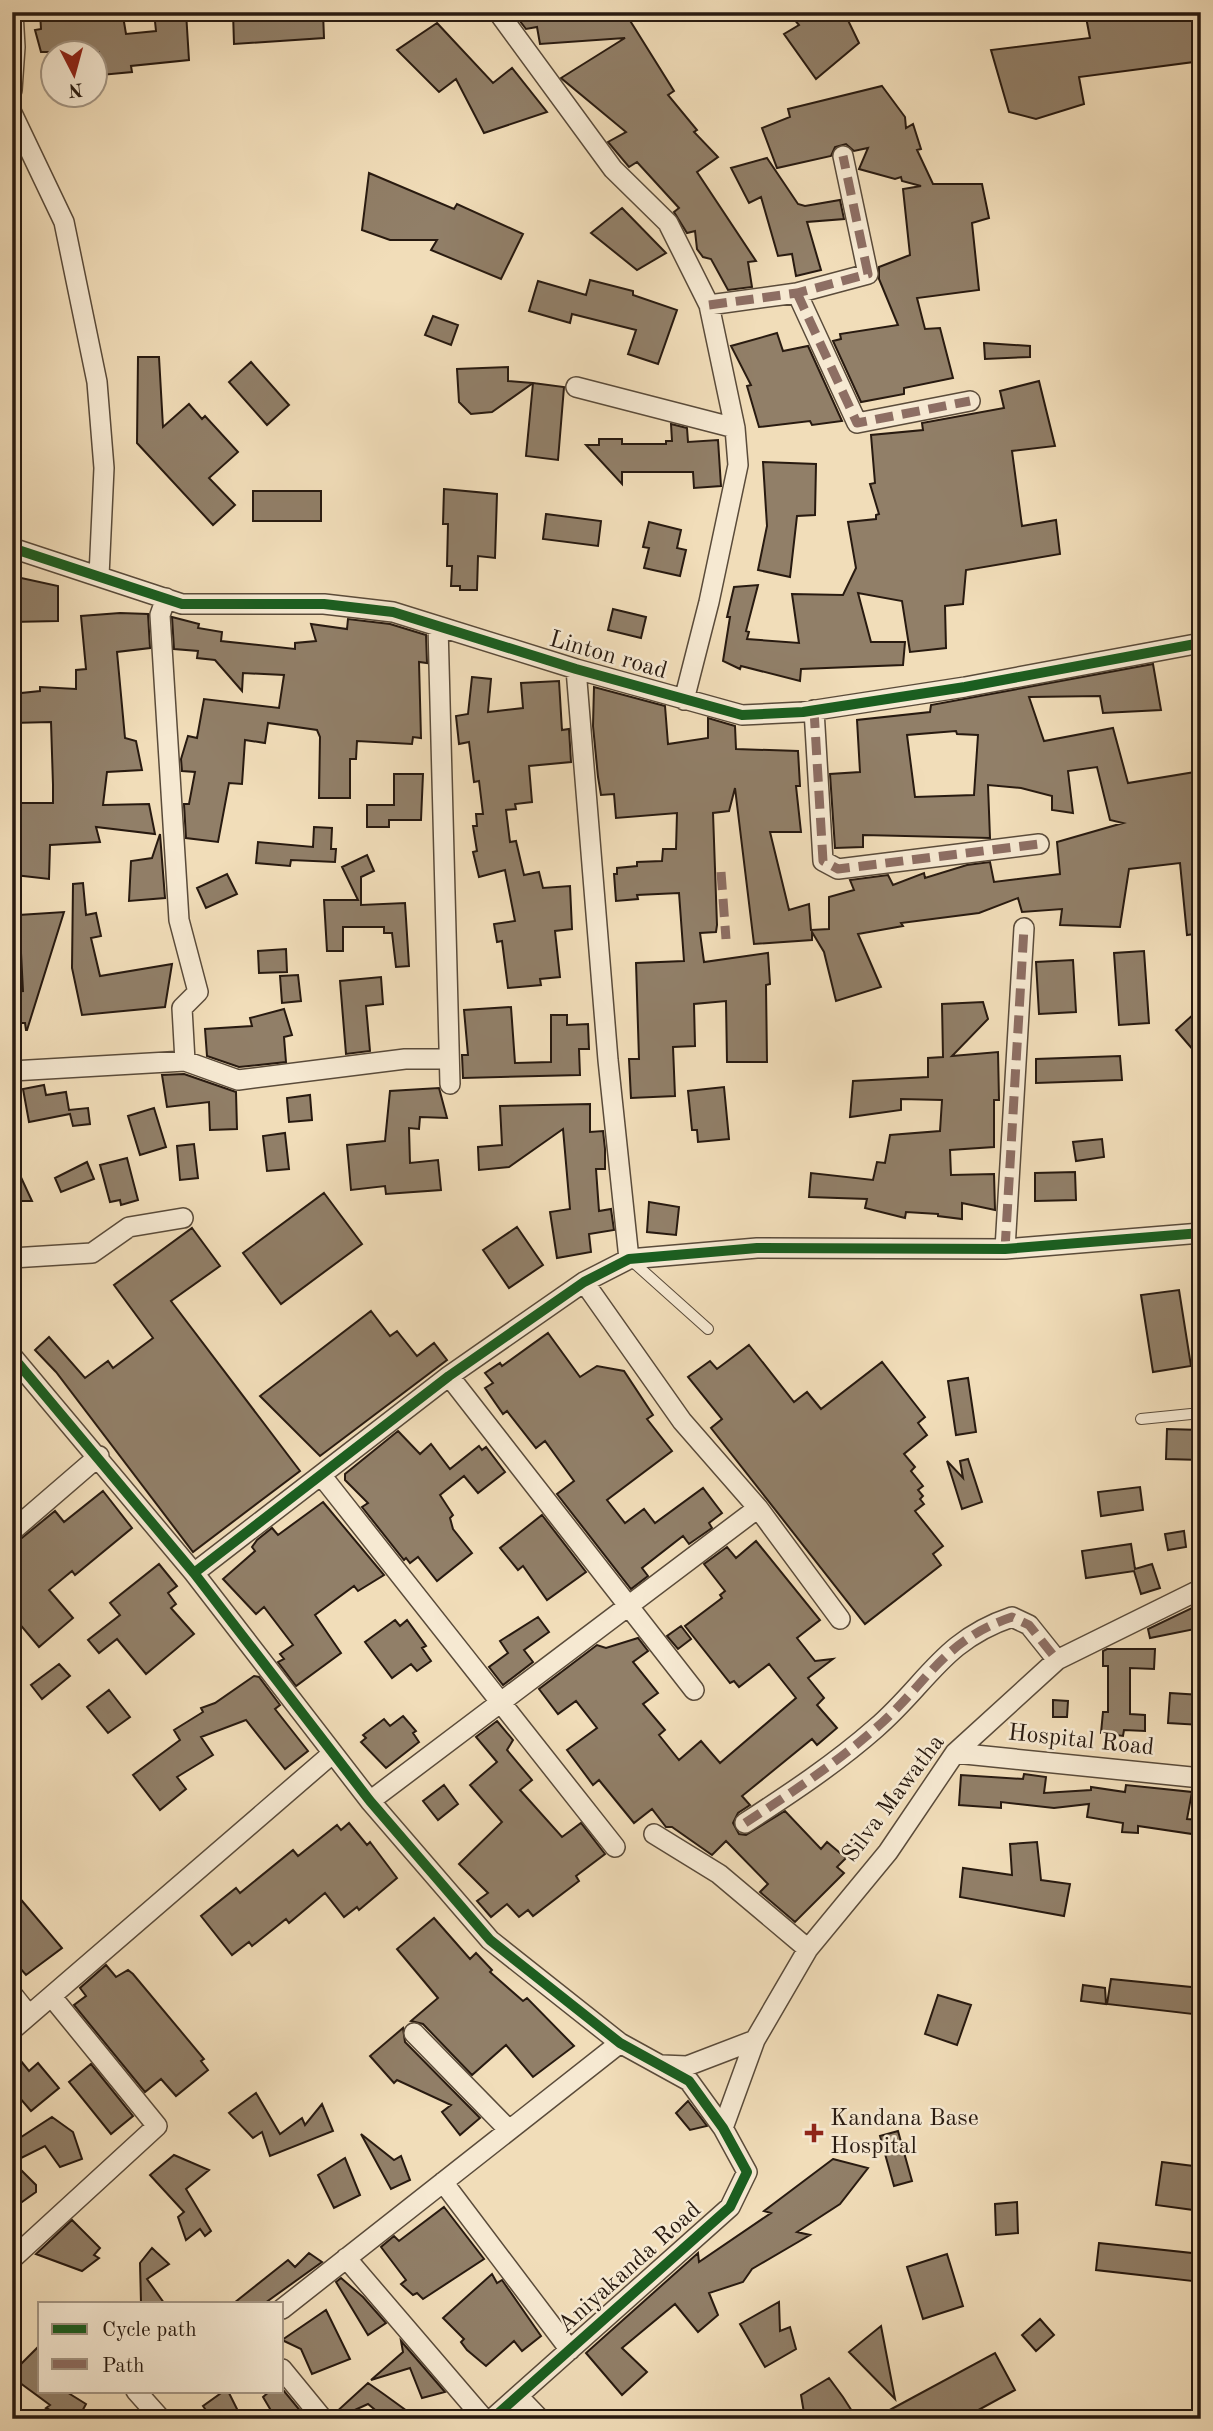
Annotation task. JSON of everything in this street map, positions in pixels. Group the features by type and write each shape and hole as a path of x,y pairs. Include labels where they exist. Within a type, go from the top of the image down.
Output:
{"street":[{"path":"12,90 13,12"},
{"path":"498,12 613,170 668,223 709,305 735,428 738,465 709,602 684,699"},
{"path":"12,113 64,222 97,382 104,468 99,576"},
{"path":"709,305 797,293 868,274 843,156"},
{"path":"797,293 857,423 970,401"},
{"path":"576,387 735,428"},
{"name":"Linton road","path":"12,548 182,604 324,604 393,612 576,669 741,715 814,710 965,687 1201,643"},
{"path":"166,598 160,615 179,920 198,992 182,1008 185,1062"},
{"path":"438,626 450,1084"},
{"path":"576,669 608,1060 629,1259"},
{"path":"814,710 823,860 830,865 838,869 1039,844"},
{"path":"1005,1249 1024,928"},
{"path":"12,1072 185,1062 238,1080 405,1059 449,1059"},
{"path":"12,1258 92,1253 129,1227 183,1218"},
{"path":"194,1573 449,1376 584,1282 629,1259 757,1248 1005,1249 1201,1233"},
{"path":"584,1282 682,1421 758,1507 840,1619"},
{"path":"12,1356 99,1456 194,1573 370,1801 490,1940 620,2043 655,2065 689,2081 723,2128"},
{"path":"449,1376 694,1690"},
{"path":"12,1531 99,1456"},
{"path":"321,1475 615,1847"},
{"path":"370,1801 758,1507"},
{"name":"Silva Mawatha","path":"723,2128 755,2040 808,1949 888,1852 955,1753 1057,1660 1201,1589"},
{"path":"745,1823 827,1770 880,1725 946,1653 983,1627 1012,1617 1029,1625 1057,1660"},
{"path":"12,2030 333,1753"},
{"name":"Hospital Road","path":"955,1753 1201,1778"},
{"path":"654,1833 719,1874 808,1949"},
{"path":"12,1994 28,2014"},
{"path":"12,2259 157,2126 52,1997"},
{"path":"414,2033 509,2130"},
{"path":"655,2065 687,2066 755,2040"},
{"path":"284,2307 620,2043"},
{"name":"Aniyakanda Road","path":"492,2419 730,2207 747,2172 723,2128"},
{"path":"443,2182 570,2350"},
{"path":"346,2258 484,2419"},
{"path":"284,2372 323,2419"},
{"path":"137,2392 162,2419"},
{"path":"518,2396 540,2419"}],"lane":[{"path":"629,1259 708,1329"},
{"path":"1141,1419 1201,1413"}],"building":[{"path":"40,12 113,12 114,18 123,16 126,34 156,31 154,12 186,12 189,60 131,66 132,72 108,74 108,38 38,38 38,41 35,30 41,29"},
{"path":"233,12 323,12 324,38 234,44"},
{"path":"513,12 629,12 629,19 674,91 668,95 697,130 694,132 718,157 697,172 756,261 748,262 752,287 728,290 711,259 703,257 697,249 695,231 687,233 674,212 679,208 637,162 629,167 608,142 626,132 561,78 625,38 540,44 537,27 526,29"},
{"path":"788,12 844,12 859,43 816,79 784,34 799,25"},
{"path":"1085,12 1201,12 1201,61 1079,77 1084,104 1036,119 1009,112 991,50 1090,38"},
{"path":"437,23 493,83 512,68 547,112 484,133 456,79 439,92 397,50"},
{"path":"882,86 905,117 906,128 913,124 921,149 917,150 933,184 982,184 989,218 972,223 979,290 917,298 925,329 940,328 953,378 904,388 904,394 861,402 833,341 841,339 840,334 898,325 879,279 879,267 910,255 903,189 921,186 902,181 901,177 895,179 859,169 868,148 854,151 846,144 835,147 831,156 777,168 762,128 790,117 788,109"},
{"path":"767,158 798,204 805,206 840,200 844,219 807,222 821,270 796,276 792,254 778,256 761,197 749,203 731,168"},
{"path":"369,173 454,209 457,204 523,234 501,279 431,250 437,240 390,240 362,230"},
{"path":"622,208 666,253 637,270 591,233"},
{"path":"590,280 633,291 633,295 677,310 658,364 628,354 636,330 572,314 570,323 529,311 538,281 586,295"},
{"path":"433,316 458,325 451,345 425,335"},
{"path":"777,333 783,351 808,346 842,421 812,425 810,421 759,427 747,386 751,385 731,346"},
{"path":"984,343 1030,346 1030,357 985,359"},
{"path":"138,357 159,357 163,427 189,404 202,419 205,416 238,452 209,478 235,505 213,525 137,443"},
{"path":"251,362 289,405 267,425 229,382"},
{"path":"508,367 508,381 533,383 492,412 471,414 459,402 457,369"},
{"path":"1039,381 1055,446 1012,451 1022,526 1056,520 1060,554 966,570 963,604 945,606 946,648 910,652 902,601 858,593 871,642 905,642 903,665 801,669 800,681 741,666 740,669 723,661 730,617 727,617 734,587 758,585 746,631 749,632 747,639 799,643 792,594 843,595 856,568 848,522 876,519 879,514 870,484 875,483 871,435 923,430 922,423 1004,408 1000,391"},
{"path":"533,383 564,387 558,460 526,456"},
{"path":"671,424 687,428 688,442 718,440 721,486 694,488 693,472 622,472 622,484 586,445 599,445 599,439 622,439 622,444 666,444 666,441 672,441"},
{"path":"763,462 816,464 815,515 797,516 790,577 758,570 767,526"},
{"path":"444,489 497,494 495,558 478,556 477,590 460,590 460,586 451,586 452,566 447,566 448,524 443,524"},
{"path":"253,491 321,491 321,521 253,521"},
{"path":"546,514 601,521 598,546 543,539"},
{"path":"649,522 681,530 677,548 686,550 680,576 644,568 649,548 643,547"},
{"path":"12,576 58,586 58,621 12,622"},
{"path":"613,609 646,617 641,638 608,630"},
{"path":"148,614 150,648 117,652 125,738 136,741 142,770 107,772 103,805 149,804 155,834 96,827 100,842 50,845 49,879 15,875 18,803 53,803 53,785 51,722 12,723 12,694 40,691 40,687 76,689 76,670 86,669 81,616"},
{"path":"172,617 199,624 198,628 222,632 221,641 295,649 295,643 316,641 311,624 347,629 348,619 390,624 426,635 427,663 419,662 421,738 413,737 412,744 357,741 356,759 350,759 350,798 319,798 320,737 317,730 268,723 265,743 245,740 242,784 229,783 218,842 186,838 184,804 189,804 195,772 182,771 181,759 188,736 197,738 204,699 279,708 284,675 243,673 242,691 215,660 197,658 198,651 174,649"},
{"path":"1153,664 1161,710 1103,713 1100,696 1029,697 1044,741 1113,728 1128,783 1201,771 1201,933 1187,935 1180,863 1129,869 1120,927 1060,925 1062,909 1022,912 1018,898 979,913 901,923 903,926 858,934 881,987 836,1001 824,952 812,932 812,940 754,944 735,788 729,811 713,813 717,925 716,932 700,933 704,962 768,953 770,984 766,985 767,1062 727,1062 726,1001 694,1004 695,1046 673,1047 675,1096 631,1098 629,1059 639,1059 636,963 684,961 679,893 637,895 638,899 616,901 614,874 617,874 617,868 637,866 637,862 662,861 663,849 676,849 677,813 616,818 614,794 601,795 593,726 594,687 665,706 668,744 708,738 708,718 735,726 736,749 798,751 800,786 796,786 801,832 770,832 789,910 809,904 811,930 829,929 829,897 854,890 850,880 888,875 893,885 924,873 925,878 967,865 990,862 994,882 1060,874 1057,842 1123,823 1110,820 1097,767 1068,771 1073,813 1052,810 1052,796 1021,788 988,785 990,838 863,835 863,847 835,848 830,774 860,772 857,720 930,712 931,705","holes":["956,731 957,734 978,735 974,795 915,797 907,735"]},
{"path":"472,677 491,679 488,712 523,708 521,683 559,681 562,730 569,729 571,762 529,766 532,802 515,804 516,809 506,810 510,842 516,841 524,875 539,872 543,888 570,886 572,929 555,931 560,977 540,979 541,985 508,988 502,941 497,942 494,924 515,921 505,870 479,877 473,852 477,851 473,826 477,826 476,814 483,814 479,781 474,782 469,742 459,744 456,716 468,714"},
{"path":"394,774 423,774 421,820 389,820 389,827 367,827 367,805 394,805"},
{"path":"314,827 332,828 331,849 336,849 335,862 291,860 290,866 256,863 258,842 313,847"},
{"path":"160,834 165,898 129,901 131,861 152,858"},
{"path":"367,855 374,871 361,877 361,905 405,903 409,966 396,967 392,933 384,933 384,927 343,927 343,951 327,951 324,900 358,900 342,867"},
{"path":"227,874 237,894 206,908 197,888"},
{"path":"83,883 86,915 96,913 101,936 91,938 100,976 172,964 165,1007 82,1015 72,968 73,884"},
{"path":"64,912 26,1030 25,1023 12,1023 12,992 23,991 19,915"},
{"path":"286,949 287,972 259,973 258,951"},
{"path":"1144,951 1149,1023 1119,1025 1114,953"},
{"path":"1073,960 1076,1012 1039,1014 1036,962"},
{"path":"298,975 301,1001 282,1003 280,976"},
{"path":"381,977 383,1004 366,1006 370,1051 346,1054 340,981"},
{"path":"983,1002 988,1019 952,1056 998,1052 999,1100 994,1100 994,1147 950,1150 951,1175 994,1174 995,1210 962,1203 962,1219 906,1212 905,1218 865,1208 867,1199 809,1197 811,1173 873,1180 877,1162 885,1163 890,1135 940,1131 942,1100 901,1099 901,1110 850,1117 853,1081 928,1077 928,1058 943,1057 942,1004"},
{"path":"511,1007 515,1063 551,1062 551,1015 567,1015 567,1025 588,1024 589,1049 579,1049 580,1075 463,1078 462,1055 468,1055 464,1010"},
{"path":"284,1009 292,1035 284,1037 286,1062 239,1067 207,1056 205,1029 252,1026 250,1018"},
{"path":"1194,1014 1201,1022 1201,1059 1176,1030"},
{"path":"1120,1056 1122,1080 1036,1083 1036,1059"},
{"path":"184,1074 236,1092 237,1129 210,1130 209,1102 167,1107 162,1075"},
{"path":"44,1085 46,1095 66,1092 69,1110 88,1108 90,1124 73,1126 70,1114 29,1122 23,1089"},
{"path":"724,1087 729,1139 698,1142 697,1130 692,1130 688,1091"},
{"path":"439,1088 447,1118 420,1117 419,1129 409,1128 410,1163 438,1160 441,1190 386,1194 385,1186 351,1190 347,1145 385,1141 390,1091"},
{"path":"310,1095 312,1120 289,1122 287,1098"},
{"path":"590,1104 590,1132 603,1131 605,1149 605,1169 596,1169 599,1211 611,1209 614,1230 589,1234 591,1252 557,1258 550,1212 570,1209 563,1129 509,1167 479,1170 478,1147 502,1145 500,1106"},
{"path":"154,1108 166,1147 140,1155 128,1116"},
{"path":"285,1133 289,1169 267,1171 263,1136"},
{"path":"1102,1139 1104,1157 1076,1161 1073,1142"},
{"path":"194,1144 198,1178 180,1180 177,1146"},
{"path":"12,1158 32,1201 12,1201"},
{"path":"127,1158 138,1200 121,1205 120,1200 110,1202 100,1165"},
{"path":"87,1162 94,1179 61,1192 55,1178"},
{"path":"1075,1172 1076,1200 1035,1201 1035,1173"},
{"path":"324,1193 362,1244 281,1304 243,1253"},
{"path":"649,1202 679,1207 676,1235 647,1232"},
{"path":"517,1227 543,1265 509,1288 483,1250"},
{"path":"192,1228 220,1266 171,1301 300,1471 193,1552 56,1372 35,1350 49,1337 85,1378 108,1361 113,1368 153,1338 114,1285"},
{"path":"1179,1290 1191,1366 1153,1372 1141,1295"},
{"path":"371,1311 390,1336 397,1331 417,1356 434,1343 447,1360 320,1456 260,1396"},
{"path":"548,1333 580,1377 597,1366 624,1371 653,1415 647,1419 672,1451 607,1500 625,1523 644,1509 655,1523 703,1488 722,1513 709,1523 712,1528 689,1544 683,1536 642,1568 648,1576 631,1589 557,1494 574,1481 545,1441 536,1448 507,1411 503,1414 485,1388 493,1383 485,1373 500,1363 502,1366"},
{"path":"749,1345 794,1402 807,1392 821,1409 882,1362 925,1417 918,1423 927,1435 904,1454 915,1467 911,1471 923,1486 918,1490 923,1496 920,1499 924,1504 915,1511 943,1546 933,1554 941,1565 865,1624 711,1428 722,1419 688,1377 710,1361 717,1369"},
{"path":"968,1378 976,1432 956,1435 948,1381"},
{"path":"1167,1429 1201,1430 1201,1460 1166,1459"},
{"path":"398,1431 420,1454 431,1444 450,1469 479,1446 482,1450 486,1447 505,1472 478,1493 464,1476 440,1495 453,1515 450,1518 453,1529 472,1553 437,1581 418,1557 410,1563 406,1558 404,1560 362,1507 368,1503 345,1480 345,1474"},
{"path":"968,1459 982,1502 962,1509 947,1461 963,1478 960,1461"},
{"path":"1140,1487 1143,1510 1101,1516 1098,1492"},
{"path":"103,1491 132,1528 75,1575 72,1571 49,1590 73,1618 39,1647 12,1615 12,1546 55,1511 64,1522"},
{"path":"323,1502 384,1575 358,1591 354,1586 315,1615 341,1653 296,1686 278,1662 284,1659 280,1654 293,1645 264,1607 256,1614 223,1579 255,1551 252,1547 257,1540 272,1528 278,1535"},
{"path":"542,1515 586,1572 547,1600 523,1566 518,1570 500,1548"},
{"path":"1184,1531 1186,1547 1168,1550 1165,1534"},
{"path":"756,1541 820,1620 797,1638 815,1661 833,1659 808,1678 824,1698 817,1705 837,1728 817,1745 812,1739 742,1796 750,1805 738,1813 733,1823 739,1834 746,1835 785,1811 821,1849 827,1842 846,1858 837,1867 844,1873 795,1922 760,1892 768,1884 726,1841 712,1855 672,1827 666,1827 652,1809 634,1823 599,1780 593,1785 567,1750 597,1728 576,1701 558,1714 539,1689 597,1645 606,1648 638,1638 648,1651 633,1662 658,1693 643,1704 665,1730 659,1735 679,1760 701,1741 720,1763 796,1698 769,1664 739,1687 734,1681 730,1683 685,1626 722,1598 720,1595 725,1591 704,1564 727,1547 736,1558"},
{"path":"1131,1544 1135,1569 1152,1564 1160,1588 1141,1594 1134,1571 1086,1578 1082,1551"},
{"path":"159,1564 177,1586 168,1593 176,1604 171,1608 194,1634 146,1674 117,1639 99,1653 88,1640 120,1615 110,1603"},
{"path":"1196,1606 1195,1629 1150,1638 1148,1629"},
{"path":"538,1617 549,1632 524,1650 533,1662 503,1685 489,1667 508,1653 500,1641"},
{"path":"395,1620 400,1626 407,1620 426,1646 422,1648 431,1661 417,1671 411,1664 392,1678 365,1642"},
{"path":"681,1626 691,1639 678,1649 667,1636"},
{"path":"1155,1649 1154,1669 1130,1668 1130,1714 1145,1715 1145,1731 1124,1730 1123,1736 1101,1733 1103,1712 1108,1712 1108,1666 1103,1666 1103,1651"},
{"path":"59,1664 70,1676 42,1699 31,1685"},
{"path":"254,1676 259,1677 280,1705 275,1709 308,1751 285,1769 246,1720 201,1737 213,1755 177,1777 186,1789 160,1810 133,1775 180,1740 174,1730 203,1712 201,1708 215,1703"},
{"path":"109,1690 130,1717 108,1733 87,1707"},
{"path":"1170,1693 1201,1695 1201,1725 1168,1723"},
{"path":"1053,1700 1068,1701 1067,1717 1053,1717"},
{"path":"403,1716 416,1731 413,1733 419,1742 386,1768 361,1742 366,1738 363,1735 384,1719 390,1726"},
{"path":"497,1721 513,1740 507,1750 532,1780 520,1790 562,1837 581,1823 605,1854 576,1876 579,1881 533,1916 528,1910 519,1917 507,1904 491,1917 477,1901 488,1893 459,1864 502,1822 470,1785 497,1762 476,1737"},
{"path":"1024,1774 1046,1777 1044,1793 1091,1790 1091,1787 1125,1792 1126,1785 1192,1792 1187,1819 1201,1820 1199,1835 1138,1826 1138,1833 1122,1832 1123,1823 1087,1817 1089,1804 1054,1808 1001,1802 1001,1808 959,1805 961,1775 1023,1779"},
{"path":"444,1785 458,1804 438,1820 423,1801"},
{"path":"349,1823 367,1845 370,1842 397,1878 359,1910 357,1907 344,1917 325,1893 289,1923 286,1919 252,1946 249,1942 232,1955 201,1916 236,1888 240,1893 293,1850 298,1856 337,1825 341,1830"},
{"path":"1037,1842 1041,1880 1070,1884 1064,1916 960,1897 963,1868 1012,1875 1010,1844"},
{"path":"12,1889 62,1948 26,1975 12,1959"},
{"path":"434,1918 470,1959 476,1953 492,1970 490,1972 523,2001 527,1998 574,2046 533,2077 506,2045 472,2075 423,2024 411,2021 438,1998 397,1949"},
{"path":"106,1965 116,1977 128,1970 133,1974 204,2059 201,2061 208,2070 176,2096 161,2079 145,2092 74,2005 86,1996 80,1988"},
{"path":"1111,1979 1201,1988 1201,2015 1107,2004"},
{"path":"1083,1985 1105,1988 1106,2004 1081,2001"},
{"path":"938,1995 971,2005 957,2045 925,2034"},
{"path":"403,2028 405,2042 480,2118 460,2135 442,2112 451,2105 397,2080 394,2083 370,2056"},
{"path":"12,2050 29,2071 38,2063 59,2088 31,2111 12,2089"},
{"path":"91,2064 133,2116 111,2134 69,2082"},
{"path":"256,2093 280,2134 302,2118 305,2125 322,2104 333,2131 270,2156 262,2132 253,2138 229,2113"},
{"path":"688,2101 707,2126 690,2130 676,2113"},
{"path":"52,2117 73,2132 82,2159 60,2167 45,2146 13,2162 36,2185 36,2192 12,2209 12,2143"},
{"path":"898,2131 912,2181 894,2186 880,2136"},
{"path":"361,2134 394,2160 401,2156 410,2180 391,2189"},
{"path":"174,2155 209,2170 186,2189 211,2231 205,2236 200,2229 186,2240 178,2217 184,2212 150,2175"},
{"path":"345,2158 360,2195 334,2208 318,2175"},
{"path":"833,2159 868,2168 840,2204 797,2232 810,2235 752,2269 743,2282 709,2293 718,2315 698,2332 675,2304 622,2348 647,2372 622,2395 586,2353 698,2253 699,2262 771,2213 764,2211"},
{"path":"1162,2162 1201,2167 1201,2211 1156,2205"},
{"path":"1017,2202 1018,2233 996,2235 995,2204"},
{"path":"444,2207 484,2259 423,2299 417,2293 413,2295 401,2284 406,2280 381,2247 394,2236 399,2241"},
{"path":"72,2220 100,2248 94,2255 99,2258 82,2271 36,2254"},
{"path":"1099,2243 1201,2254 1201,2282 1096,2270"},
{"path":"152,2248 169,2264 147,2279 163,2302 141,2302 140,2263"},
{"path":"309,2253 322,2262 266,2302 235,2302 288,2260 295,2267"},
{"path":"947,2254 963,2306 923,2319 907,2267"},
{"path":"492,2274 497,2283 502,2280 541,2336 522,2351 514,2341 486,2366 467,2350 461,2342 464,2339 443,2318"},
{"path":"341,2278 363,2297 386,2323 368,2335 336,2282"},
{"path":"779,2302 780,2331 790,2327 796,2349 765,2367 740,2324"},
{"path":"326,2310 350,2359 312,2374 301,2349 284,2339"},
{"path":"1040,2319 1054,2335 1036,2351 1022,2335"},
{"path":"881,2326 895,2399 849,2352"},
{"path":"401,2341 445,2392 422,2398 410,2368 371,2380 403,2352"},
{"path":"38,2347 38,2392 67,2392 86,2404 78,2419 66,2419 46,2408 50,2405 12,2377 12,2373"},
{"path":"995,2353 1015,2390 962,2419 873,2419"},
{"path":"829,2378 857,2419 805,2419 801,2395"},
{"path":"368,2383 418,2419 386,2419 368,2404 335,2419 334,2414"},
{"path":"284,2391 307,2419 276,2419 263,2397 269,2392"},
{"path":"223,2392 228,2392 242,2419 212,2419 203,2406"}],"marked path":[{"path":"709,305 797,293 868,274 843,156"},
{"path":"797,293 857,423 970,401"},
{"path":"814,710 823,861 838,869 1039,844"},
{"path":"721,872 726,939"},
{"path":"1005,1249 1024,928"},
{"path":"745,1823 812,1778 860,1741 894,1712 952,1651 988,1627 1012,1617 1029,1625 1057,1660"}],"cycle path":[{"path":"12,548 182,604 324,604 393,612 576,669 742,715 803,712 965,687 1201,643"},
{"path":"194,1573 449,1376 584,1282 629,1259 757,1248 1005,1249 1201,1233"},
{"path":"12,1356 194,1573 370,1801 490,1940 620,2043 689,2081 723,2128 747,2172 730,2207 492,2419"}],"place":[{"name":"Kandana Base Hospital","path":"814,2133"}]}
